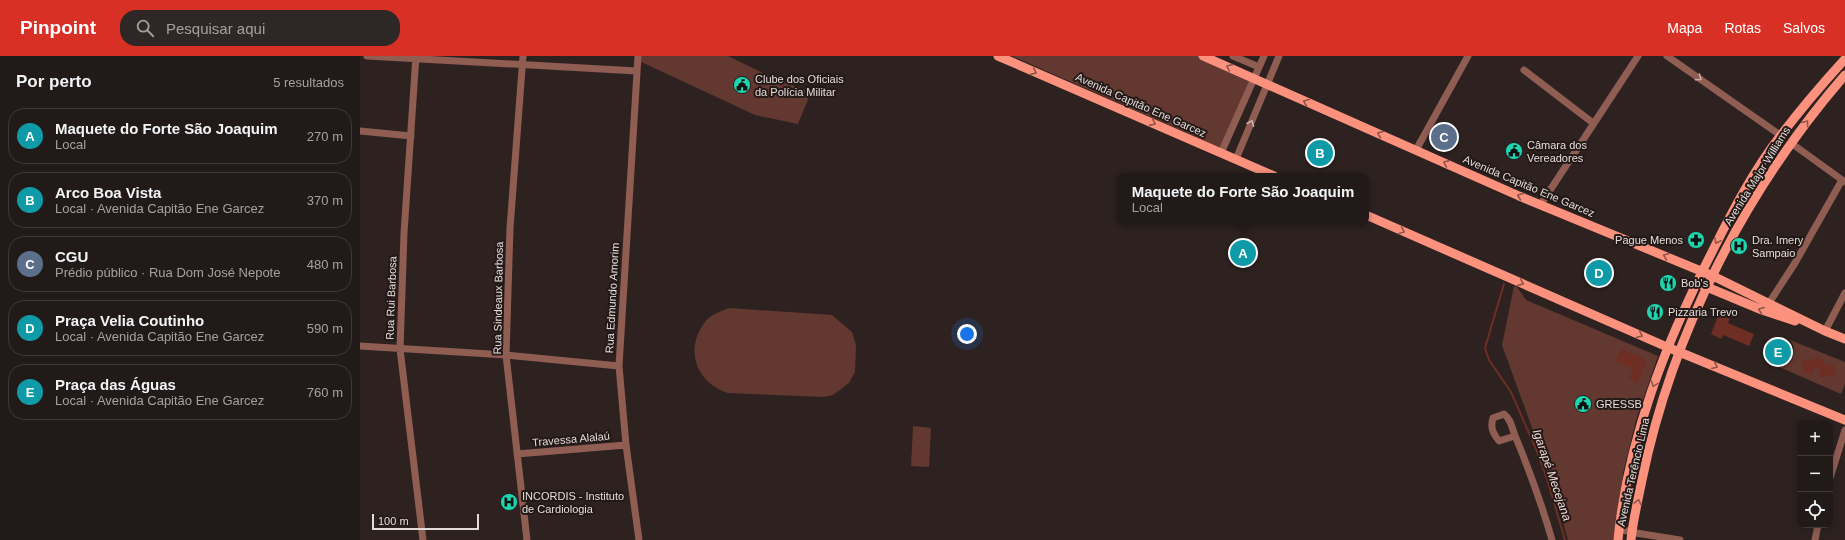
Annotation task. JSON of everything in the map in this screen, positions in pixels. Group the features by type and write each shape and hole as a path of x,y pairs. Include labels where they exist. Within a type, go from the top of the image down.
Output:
{"main road":[{"name":"Avenida Capitão Ene Garcez","path":"998,56 1267,173"},
{"name":"Avenida Capitão Ene Garcez","path":"1203,56 1541,204 1702,271 1825,331 1845,339"},
{"name":"Avenida Major Williams","path":"1702,271 1736,203 1780,135 1845,59"},
{"name":"Avenida Major Williams","path":"1713,276 1748,208 1791,143 1845,75"},
{"path":"1369,216 1667,347 1680,351 1845,420"},
{"name":"Avenida Terêncio Lima","path":"1618,540 1633,453 1648,401 1667,347 1702,271"},
{"name":"Avenida Terêncio Lima","path":"1631,536 1647,458 1662,402 1680,351 1713,276"},
{"path":"1696,283 1762,310 1825,331"}],"street":[{"path":"367,56 523,60 637,71"},
{"name":"Rua Edmundo Amorim","path":"638,56 619,366 626,445 639,540"},
{"path":"1233,56 1260,68"},
{"path":"1221,153 1254,78 1260,68 1264,56"},
{"path":"1236,159 1279,56"},
{"path":"1416,150 1468,56"},
{"path":"1541,204 1638,56"},
{"path":"1667,56 1780,135"},
{"name":"Rua Rui Barbosa","path":"416,57 404,233 400,349 423,540"},
{"name":"Rua Sindeaux Barbosa","path":"523,60 510,228 506,355 527,540"},
{"path":"1524,70 1593,123"},
{"path":"360,131 410,136"},
{"path":"1769,303 1844,182 1791,143"},
{"path":"1825,331 1845,293"},
{"path":"360,346 506,355 619,366"},
{"path":"1833,468 1845,430"},
{"path":"1515,436 1531,471 1552,540"},
{"name":"Travessa Alalaú","path":"517,454 626,445"},
{"path":"1815,540 1817,528"},
{"path":"1619,529 1631,536 1680,540"}],"shaded area":[{"name":"Clube dos Oficiais da Polícia Militar","path":"638,56 728,56 773,78 811,92 798,124 755,115 637,60"},
{"path":"1012,56 1202,56 1254,78 1221,153 1200,144 1194,136"},
{"name":"GRESSB","path":"1514,286 1517,287 1526,300 1658,356 1636,420 1623,473 1615,540 1568,540 1552,483 1502,345"},
{"path":"729,308 832,315 852,332 856,345 855,372 849,383 833,395 824,397 728,393 717,388 701,373 695,354 695,343 705,322 710,317"},
{"path":"1719,314 1730,319 1728,323 1754,334 1749,346 1723,335 1721,339 1711,334"},
{"path":"1790,340 1845,362 1845,384 1841,394 1777,366 1785,365 1792,360 1794,347"},
{"path":"1621,349 1647,360 1637,383 1629,379 1633,369 1615,361"},
{"path":"1820,357 1826,366 1833,364 1837,374 1821,377 1818,368 1814,368 1813,374 1804,373 1802,362"},
{"path":"913,426 931,428 929,467 911,466"}],"waterway":[{"name":"Igarapé Mecejana","path":"1504,284 1485,348 1489,360 1511,392 1536,449 1548,482 1565,540"}],"place":[{"name":"Clube dos Oficiais da Polícia Militar","path":"742,85"},
{"name":"CGU","path":"1444,137"},
{"name":"Câmara dos Vereadores","path":"1514,151"},
{"name":"Arco Boa Vista","path":"1320,153"},
{"name":"Pague Menos","path":"1696,240"},
{"name":"Dra. Imery Sampaio","path":"1739,246"},
{"name":"Maquete do Forte São Joaquim","path":"1243,253"},
{"name":"Praça Velia Coutinho","path":"1599,273"},
{"name":"Bob's","path":"1668,283"},
{"name":"Pizzaria Trevo","path":"1655,312"},
{"name":"Praça das Águas","path":"1778,352"},
{"name":"GRESSB","path":"1583,404"},
{"name":"INCORDIS - Instituto de Cardiologia","path":"509,502"}]}
